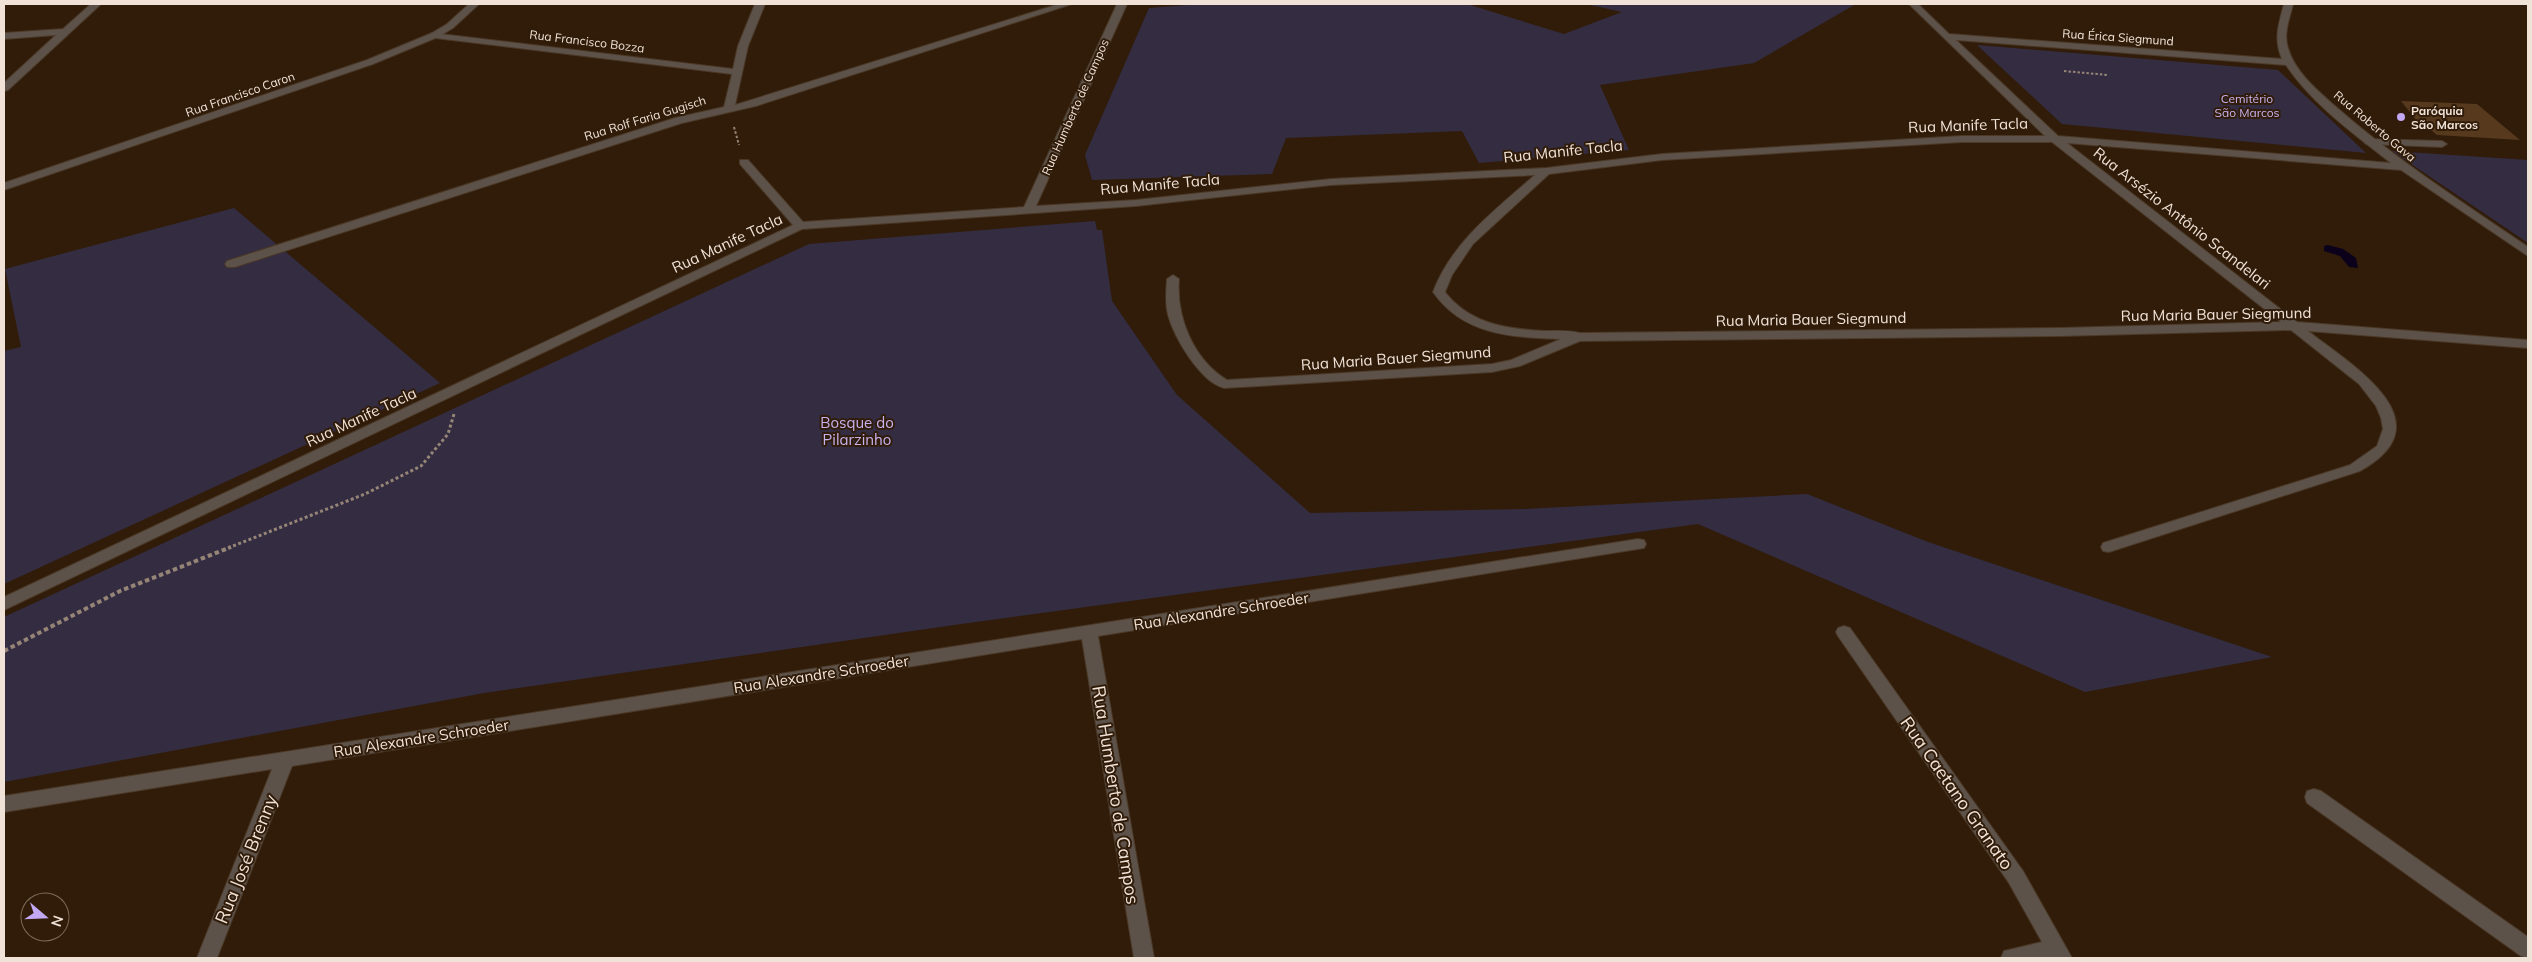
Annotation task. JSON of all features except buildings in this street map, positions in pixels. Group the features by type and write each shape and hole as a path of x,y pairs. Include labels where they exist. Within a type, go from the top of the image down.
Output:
{"street":[{"path":"4,88 96,4"},
{"name":"Rua Francisco Caron","path":"4,187 307,85 435,35 463,16 474,4"},
{"path":"729,109 736,72 760,4"},
{"name":"Rua Rolf Faria Gugisch","path":"231,264 679,120 752,104 1067,4"},
{"name":"Rua Humberto de Campos","path":"1028,210 1122,4"},
{"name":"Rua Arsézio Antônio Scandelari","path":"1913,4 2055,139 2364,381 2377,396 2388,414 2390,432 2386,447 2374,459 2355,468 2109,547"},
{"name":"Rua Roberto Gava","path":"2289,4 2281,38 2289,62 2320,98 2369,142 2401,167 2528,252"},
{"path":"4,36 64,32"},
{"name":"Rua Francisco Bozza","path":"435,35 736,72"},
{"name":"Rua Érica Siegmund","path":"1945,36 2289,62"},
{"name":"Rua Manife Tacla","path":"4,604 800,226 1188,199 1331,182 1546,171 1662,157 1962,140 2055,139 2401,167"},
{"path":"744,162 800,226"},
{"path":"1546,171 1455,258 1443,276 1438,292 1446,306 1465,319 1491,328 1578,337"},
{"name":"Rua Maria Bauer Siegmund","path":"1173,279 1172,301 1175,317 1184,336 1214,380 1224,384 1492,368 1515,363 1578,337 2079,332 2294,326 2528,344"},
{"name":"Rua Alexandre Schroeder","path":"4,804 1638,544"},
{"name":"Rua Humberto de Campos","path":"1089,632 1144,958"},
{"name":"Rua Caetano Granato","path":"1844,632 2016,877 2060,953"},
{"name":"Rua José Brenny","path":"206,958 285,759"},
{"path":"2314,797 2528,949"},
{"path":"2011,958 2060,953"}],"lane":[{"path":"2369,142 2442,144"}],"path":[{"path":"2064,71 2108,75"},
{"path":"729,109 744,162"},
{"path":"4,651 120,591 365,494 421,466 448,434 462,387"}],"green space":[{"path":"1201,4 1467,4 1564,34 1622,12 1586,4 1856,4 1754,63 1600,85 1629,150 1479,163 1462,131 1286,138 1272,174 1092,180 1085,155 1149,8"},
{"name":"Cemitério São Marcos","path":"1977,45 2278,70 2366,153 2062,124"},
{"path":"2392,151 2528,160 2528,243"},
{"path":"234,208 440,383 4,584 4,351 21,347 5,269"},
{"name":"Bosque do Pilarzinho","path":"1095,221 1097,230 1102,230 1112,301 1177,395 1310,513 1525,509 1807,494 1928,542 2272,657 2085,692 1698,524 954,625 484,693 4,782 4,617 809,244"}],"shaded area":[{"path":"2328,245 2343,249 2356,258 2358,268 2349,267 2340,256 2324,251 2324,246"}],"place":[{"name":"Paróquia São Marcos","path":"2401,117"}]}
